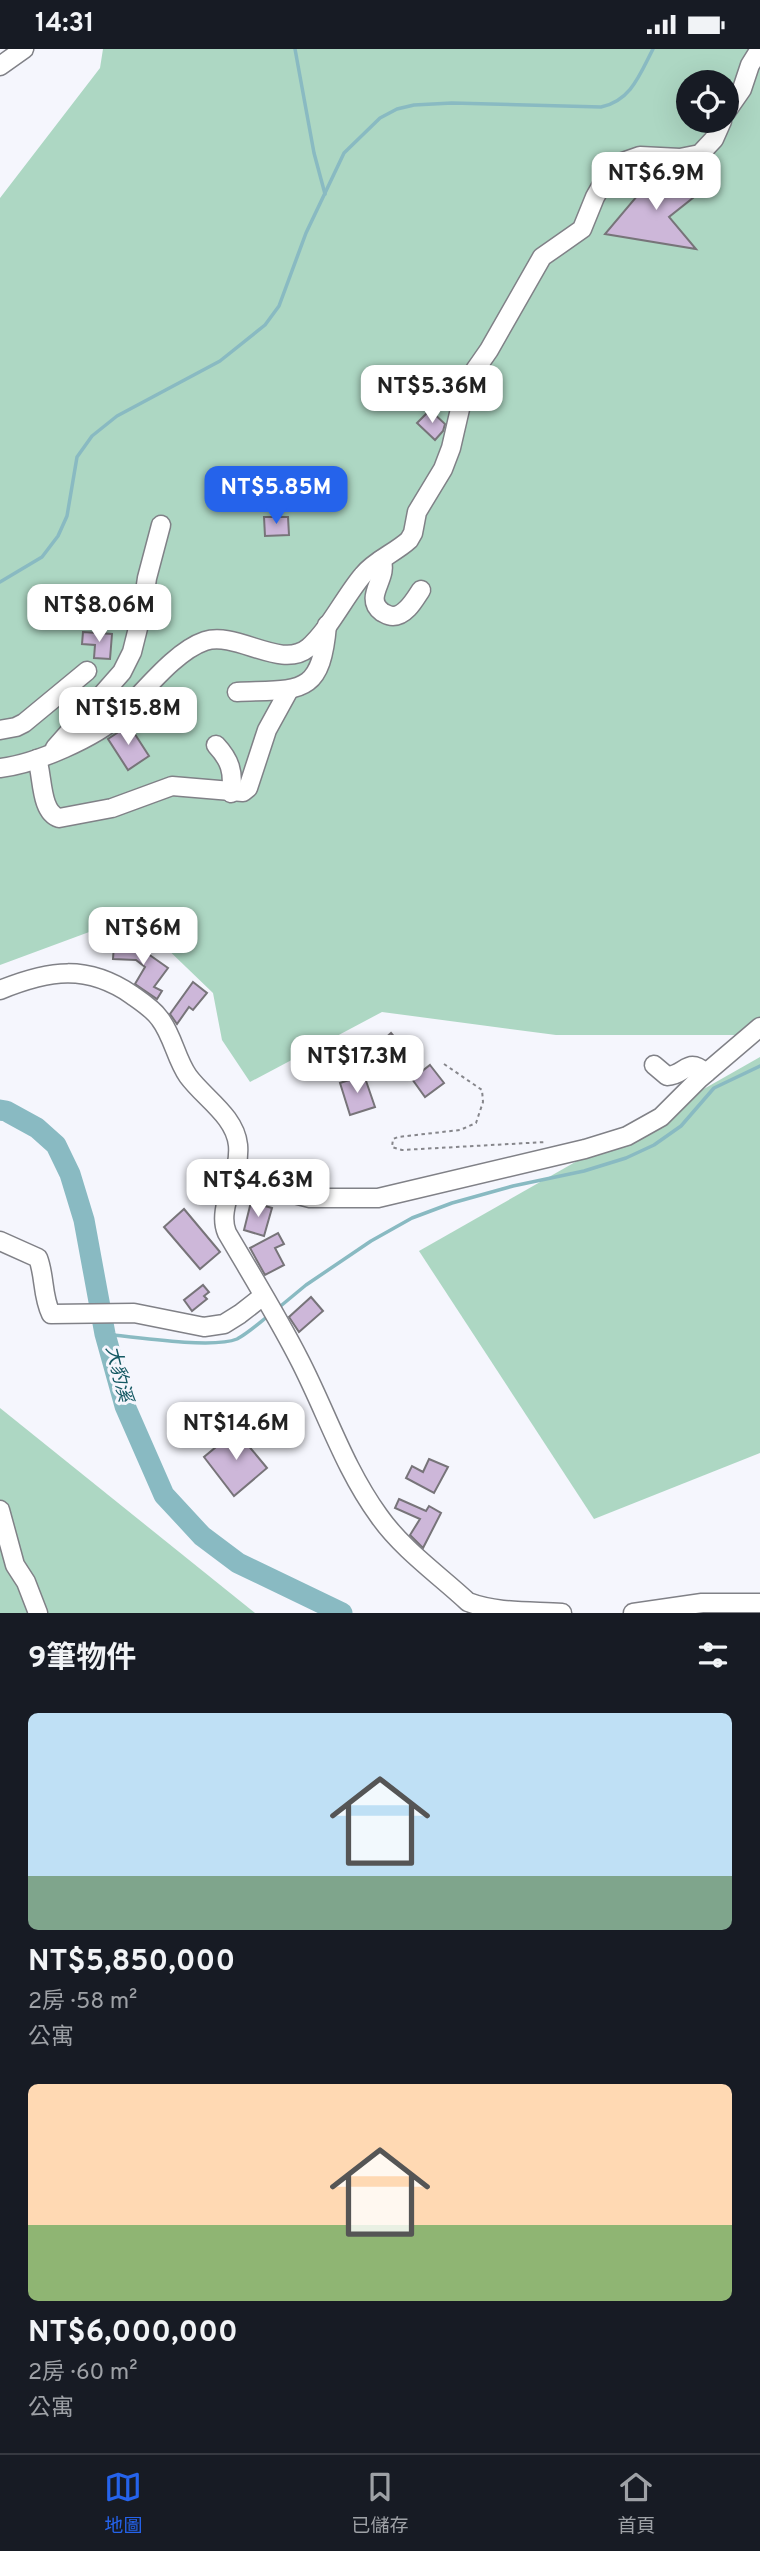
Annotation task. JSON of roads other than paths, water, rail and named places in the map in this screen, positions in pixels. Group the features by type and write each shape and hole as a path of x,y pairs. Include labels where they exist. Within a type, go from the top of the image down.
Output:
{"street":[{"path":"0,66 24,49"},
{"path":"739,93 750,65 760,49"},
{"path":"0,768 43,756 87,737 118,717 183,654 197,645 216,639 231,640 269,652 291,654 309,648 362,576 401,548 414,533 417,512 443,469 451,449 466,383 489,350 542,257 582,229 604,181 620,163 640,156 693,156 700,153 717,133"},
{"path":"160,525 132,652 122,672 43,756 47,809 58,818 112,808 172,786 243,792 248,788 267,730 289,690"},
{"path":"380,561 383,571 374,601 376,607 386,614 398,615 411,606 421,590"},
{"path":"237,692 289,690 306,682 320,668 327,625"},
{"path":"0,730 24,723 87,671"},
{"path":"216,745 225,755 232,771 231,793"},
{"path":"0,990 46,977 78,972 95,975 117,984 148,1006 166,1028 187,1074 225,1116 234,1130 238,1143 235,1179 224,1210 223,1225 299,1359 362,1492 381,1519 405,1544 468,1602 497,1612 562,1613"},
{"path":"235,1179 310,1198 378,1198 565,1155 627,1136 661,1117 706,1073 760,1027"},
{"path":"654,1065 667,1076 677,1074 692,1065 697,1065 706,1073"},
{"path":"0,1241 38,1258 42,1268 45,1302 51,1314 134,1313 204,1327 224,1324 240,1314 269,1307"},
{"path":"0,1510 15,1565 26,1582 38,1613"},
{"path":"633,1613 702,1603 760,1603"}],"waterway":[{"path":"295,49 314,153 325,194"},
{"path":"0,582 42,557 58,536 67,516 77,457 92,436 117,416 220,361 265,325 279,306 306,233 344,153 380,118 397,109 414,105 452,103 601,107 627,93 639,77 653,49"},
{"path":"277,1309 306,1285 371,1241 412,1218 452,1203 513,1186 584,1171 626,1158 654,1145 681,1126 714,1088 760,1066"},
{"name":"大豹溪","path":"0,1110 37,1128 56,1145 70,1174 84,1220 105,1334 125,1406 164,1495 202,1536 238,1563 342,1613"},
{"path":"105,1334 172,1341 226,1342 241,1337 268,1316"}]}
